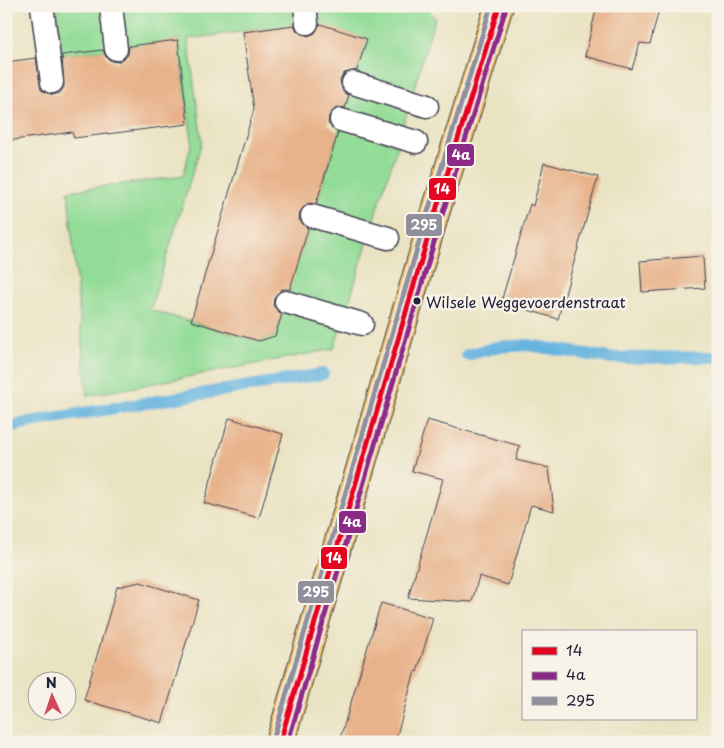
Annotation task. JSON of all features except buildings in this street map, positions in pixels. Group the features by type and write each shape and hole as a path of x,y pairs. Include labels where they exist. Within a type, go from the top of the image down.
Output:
{"main road":[{"path":"280,742 433,220 499,6"}],"lane":[{"path":"42,6 52,82"},
{"path":"111,6 116,49"},
{"path":"353,83 428,106"},
{"path":"342,120 416,142"},
{"path":"312,216 388,238"},
{"path":"286,302 362,324"}],"green space":[{"path":"56,6 106,6 111,49 62,55"},
{"path":"120,6 299,6 301,24 188,39 202,142 150,310 259,341 275,336 284,309 341,326 334,349 87,396 68,191 183,176 192,141 178,40 126,47"},
{"path":"311,6 425,6 435,18 412,95 355,77 366,39 313,23"},
{"path":"351,90 409,107 402,129 344,112"},
{"path":"340,126 398,145 372,225 315,208"},
{"path":"310,222 368,240 346,312 288,294"}],"waterway":[{"path":"467,355 497,347 528,345 610,358 718,357"},
{"path":"6,428 29,422 323,374"}],"transit line":[{"name":"295","path":"273,740 426,218 491,6"},
{"name":"14","path":"280,742 433,220 499,6"},
{"name":"4a","path":"288,742 440,222 506,8"}],"place":[{"name":"Wilsele Weggevoerdenstraat","path":"417,301"}]}
